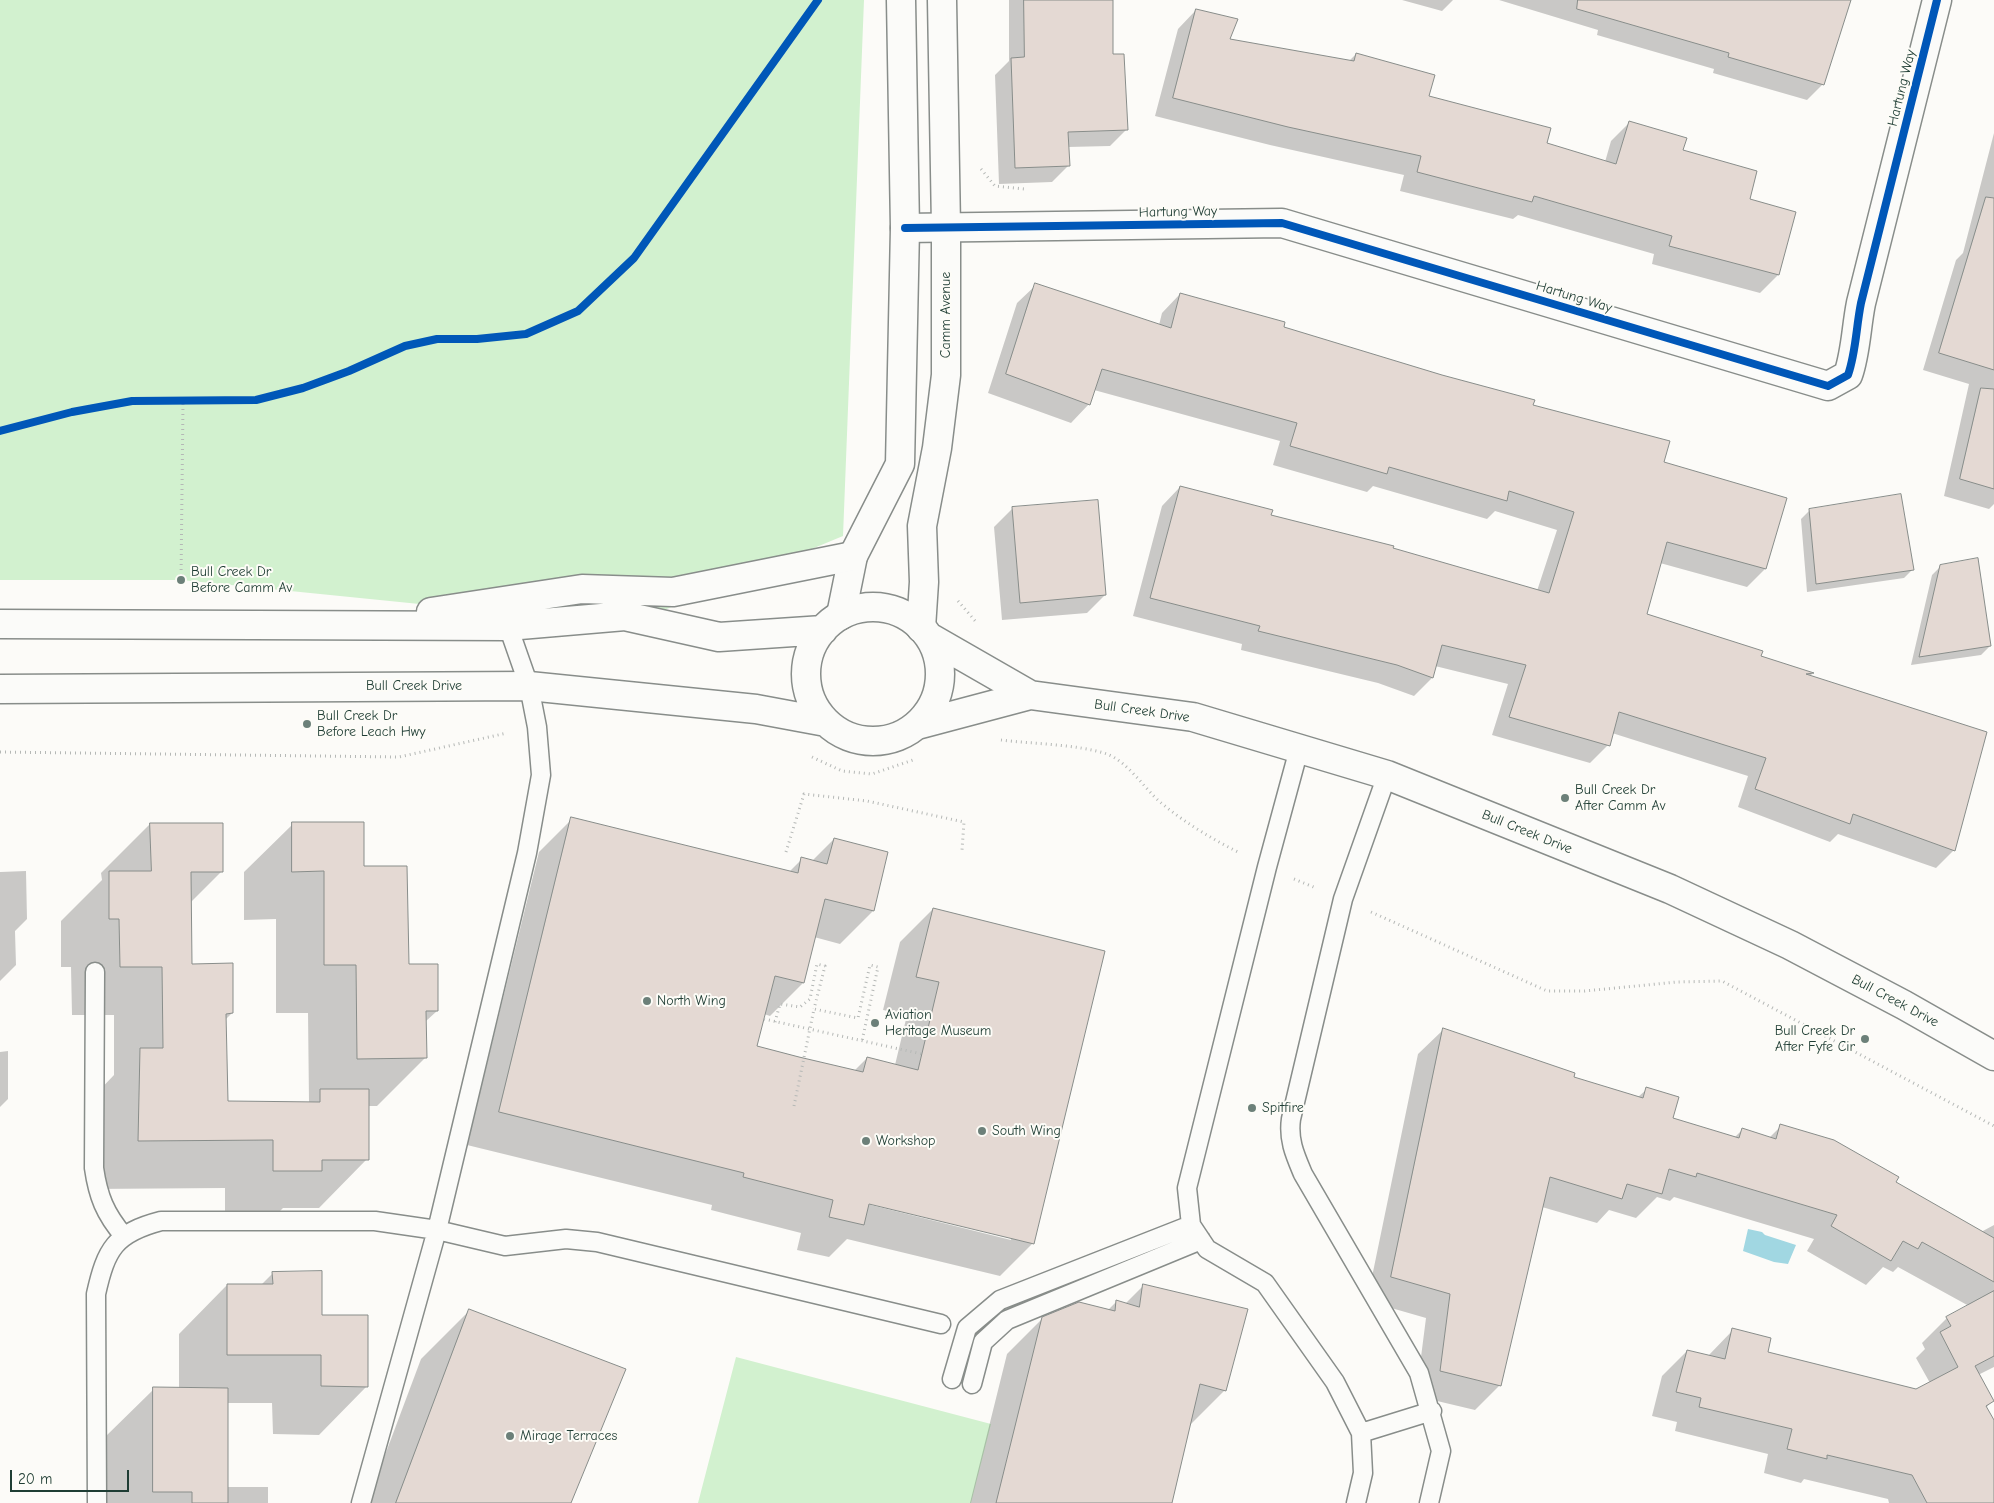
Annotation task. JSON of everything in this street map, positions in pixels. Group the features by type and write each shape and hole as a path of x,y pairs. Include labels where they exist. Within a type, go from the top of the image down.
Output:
{"main road":[{"path":"832,623 853,556 900,464 905,228 901,0"},
{"name":"Camm Avenue","path":"925,633 922,526 937,448 946,375 946,227 942,0"},
{"name":"Hartung Way","path":"905,228 1282,223 1828,386 1848,375 1855,355 1855,336 1861,303 1937,0"},
{"path":"340,626 582,589 673,592 853,556"},
{"name":"Bull Creek Drive","path":"0,624 508,626 625,616 719,637 832,623 862,608 883,608 904,614 925,633 1030,695"},
{"name":"Bull Creek Drive","path":"832,623 812,647 807,666 808,686 814,706 826,722 842,734 861,740 881,742 900,736 917,725 930,710 939,684 938,655 925,633"},
{"name":"Bull Creek Drive","path":"0,689 529,686 756,709 826,722"},
{"name":"Bull Creek Drive","path":"917,725 1030,695 1193,717 1386,775 1670,889 1790,946 1904,1005 1994,1056"}],"lane":[{"path":"361,1503 437,1230 527,853 541,775 537,727 529,686 508,626"},
{"path":"1299,749 1267,867 1187,1188 1190,1225 1207,1249 1265,1283 1335,1382 1361,1433 1363,1473 1356,1503"},
{"path":"1386,775 1342,899 1289,1133 1292,1149 1303,1174 1419,1373 1432,1411 1441,1451 1429,1503"},
{"path":"95,972 94,1168 97,1194 113,1224 124,1236"},
{"path":"97,1503 96,1294 102,1270 114,1244 136,1227 161,1221 375,1221 437,1230 506,1246 566,1239 597,1242 941,1324"},
{"path":"952,1379 967,1328 1000,1300 1190,1225"},
{"path":"972,1384 983,1342 1007,1320 1201,1240"},
{"path":"1361,1433 1432,1411"}],"path":[{"path":"175,402 192,402"},
{"path":"181,580 183,402"},
{"path":"954,598 979,624"},
{"path":"1030,695 1000,740 1063,747 1108,755 1127,768 1160,802 1207,837 1245,856"},
{"path":"0,752 399,757 537,727"},
{"path":"806,754 842,771 872,774 916,759"},
{"path":"786,852 804,794 867,801 964,822 962,850"},
{"path":"1292,878 1319,889"},
{"path":"1370,911 1547,991 1585,991 1677,982 1722,981 1994,1126"},
{"path":"775,1022 780,1004 800,1007 810,999 817,964 825,966 794,1106"},
{"path":"814,1009 858,1018 870,965 878,967 862,1041"},
{"path":"764,1020 922,1054"}],"green space":[{"path":"0,0 864,0 843,536 628,625 181,580 0,580"},
{"path":"736,1357 991,1424 971,1503 698,1503"}],"water":[{"path":"1748,1229 1762,1232 1765,1235 1796,1245 1788,1264 1774,1262 1743,1251"}],"building":[{"path":"1024,0 1113,0 1113,54 1124,54 1128,130 1068,132 1070,166 1015,168 1011,58 1024,57"},
{"path":"1578,0 1851,0 1824,85 1728,57 1729,53 1577,9"},
{"path":"1196,9 1238,19 1230,39 1354,61 1356,53 1435,75 1429,96 1551,128 1547,143 1616,164 1629,121 1687,138 1683,150 1757,171 1750,199 1796,212 1779,275 1669,246 1672,236 1534,196 1532,202 1417,172 1421,156 1288,127 1173,98"},
{"path":"1986,197 1994,198 1994,370 1939,353"},
{"path":"1035,283 1171,328 1180,293 1285,322 1284,327 1442,375 1535,400 1533,405 1670,441 1664,462 1787,498 1766,569 1667,542 1647,614 1763,651 1761,656 1814,673 1806,674 1987,732 1955,851 1853,814 1850,824 1755,789 1766,758 1619,712 1610,746 1509,717 1526,665 1442,645 1433,678 1397,665 1258,631 1260,626 1150,598 1180,486 1273,510 1271,515 1394,546 1393,548 1549,593 1574,512 1509,491 1507,501 1389,467 1387,474 1290,446 1297,423 1102,369 1090,405 1006,374"},
{"path":"1981,388 1994,389 1994,489 1960,479"},
{"path":"1901,494 1914,570 1816,584 1809,509"},
{"path":"1098,500 1106,595 1020,603 1012,507"},
{"path":"1978,558 1991,646 1919,657 1940,565"},
{"path":"571,817 798,873 801,857 827,864 834,838 888,852 874,911 825,899 804,983 775,976 757,1046 799,1057 863,1072 867,1057 918,1070 939,982 916,977 933,908 1105,951 1034,1244 869,1204 864,1225 829,1217 833,1200 743,1177 744,1173 499,1112"},
{"path":"292,822 364,822 364,866 407,866 409,964 438,964 438,1011 426,1011 427,1058 357,1059 356,965 324,965 324,871 292,872"},
{"path":"150,823 223,823 223,872 191,872 192,964 233,963 233,1013 226,1014 228,1101 320,1102 320,1089 369,1089 369,1160 322,1160 322,1171 273,1171 273,1140 138,1141 140,1048 163,1048 162,967 120,967 119,919 109,919 109,871 151,871"},
{"path":"1443,1028 1575,1073 1574,1077 1643,1098 1646,1087 1679,1097 1673,1118 1739,1138 1742,1128 1776,1139 1780,1124 1834,1140 1899,1177 1896,1182 1994,1238 1994,1282 1922,1242 1918,1249 1903,1241 1891,1261 1831,1226 1837,1215 1697,1173 1696,1177 1669,1169 1662,1194 1627,1184 1622,1199 1550,1177 1501,1386 1440,1371 1450,1294 1391,1277"},
{"path":"322,1271 322,1315 368,1315 368,1387 321,1386 321,1355 227,1355 227,1284 273,1284 272,1272"},
{"path":"1143,1284 1248,1309 1226,1391 1200,1384 1172,1503 996,1503 1042,1317 1079,1302 1115,1311 1116,1300 1139,1307"},
{"path":"1994,1291 1994,1356 1975,1366 1994,1401 1986,1406 1994,1420 1994,1503 1927,1503 1912,1475 1827,1455 1827,1459 1787,1449 1792,1429 1699,1407 1701,1398 1676,1392 1687,1350 1725,1359 1732,1328 1771,1338 1768,1352 1916,1389 1958,1367 1940,1332 1951,1326 1946,1317"},
{"name":"Mirage Terraces","path":"469,1309 626,1369 571,1503 396,1503"},
{"path":"153,1387 228,1388 228,1503 192,1503 192,1492 153,1492"}],"cycle path":[{"path":"0,431 72,412 132,401 256,400 303,388 349,371 405,346 437,339 477,339 526,334 578,311 634,258 818,0"},
{"path":"905,228 1282,223 1828,386 1848,375 1851,366 1861,303 1937,0"}],"place":[{"name":"Bull Creek Dr Before Camm Av","path":"181,580"},
{"name":"Bull Creek Dr Before Leach Hwy","path":"307,724"},
{"name":"Bull Creek Dr After Camm Av","path":"1565,798"},
{"name":"North Wing","path":"647,1001"},
{"name":"Aviation Heritage Museum","path":"875,1023"},
{"name":"Bull Creek Dr After Fyfe Cir","path":"1865,1039"},
{"name":"Spitfire","path":"1252,1108"},
{"name":"South Wing","path":"982,1131"},
{"name":"Workshop","path":"866,1141"},
{"name":"Mirage Terraces","path":"510,1436"}]}
